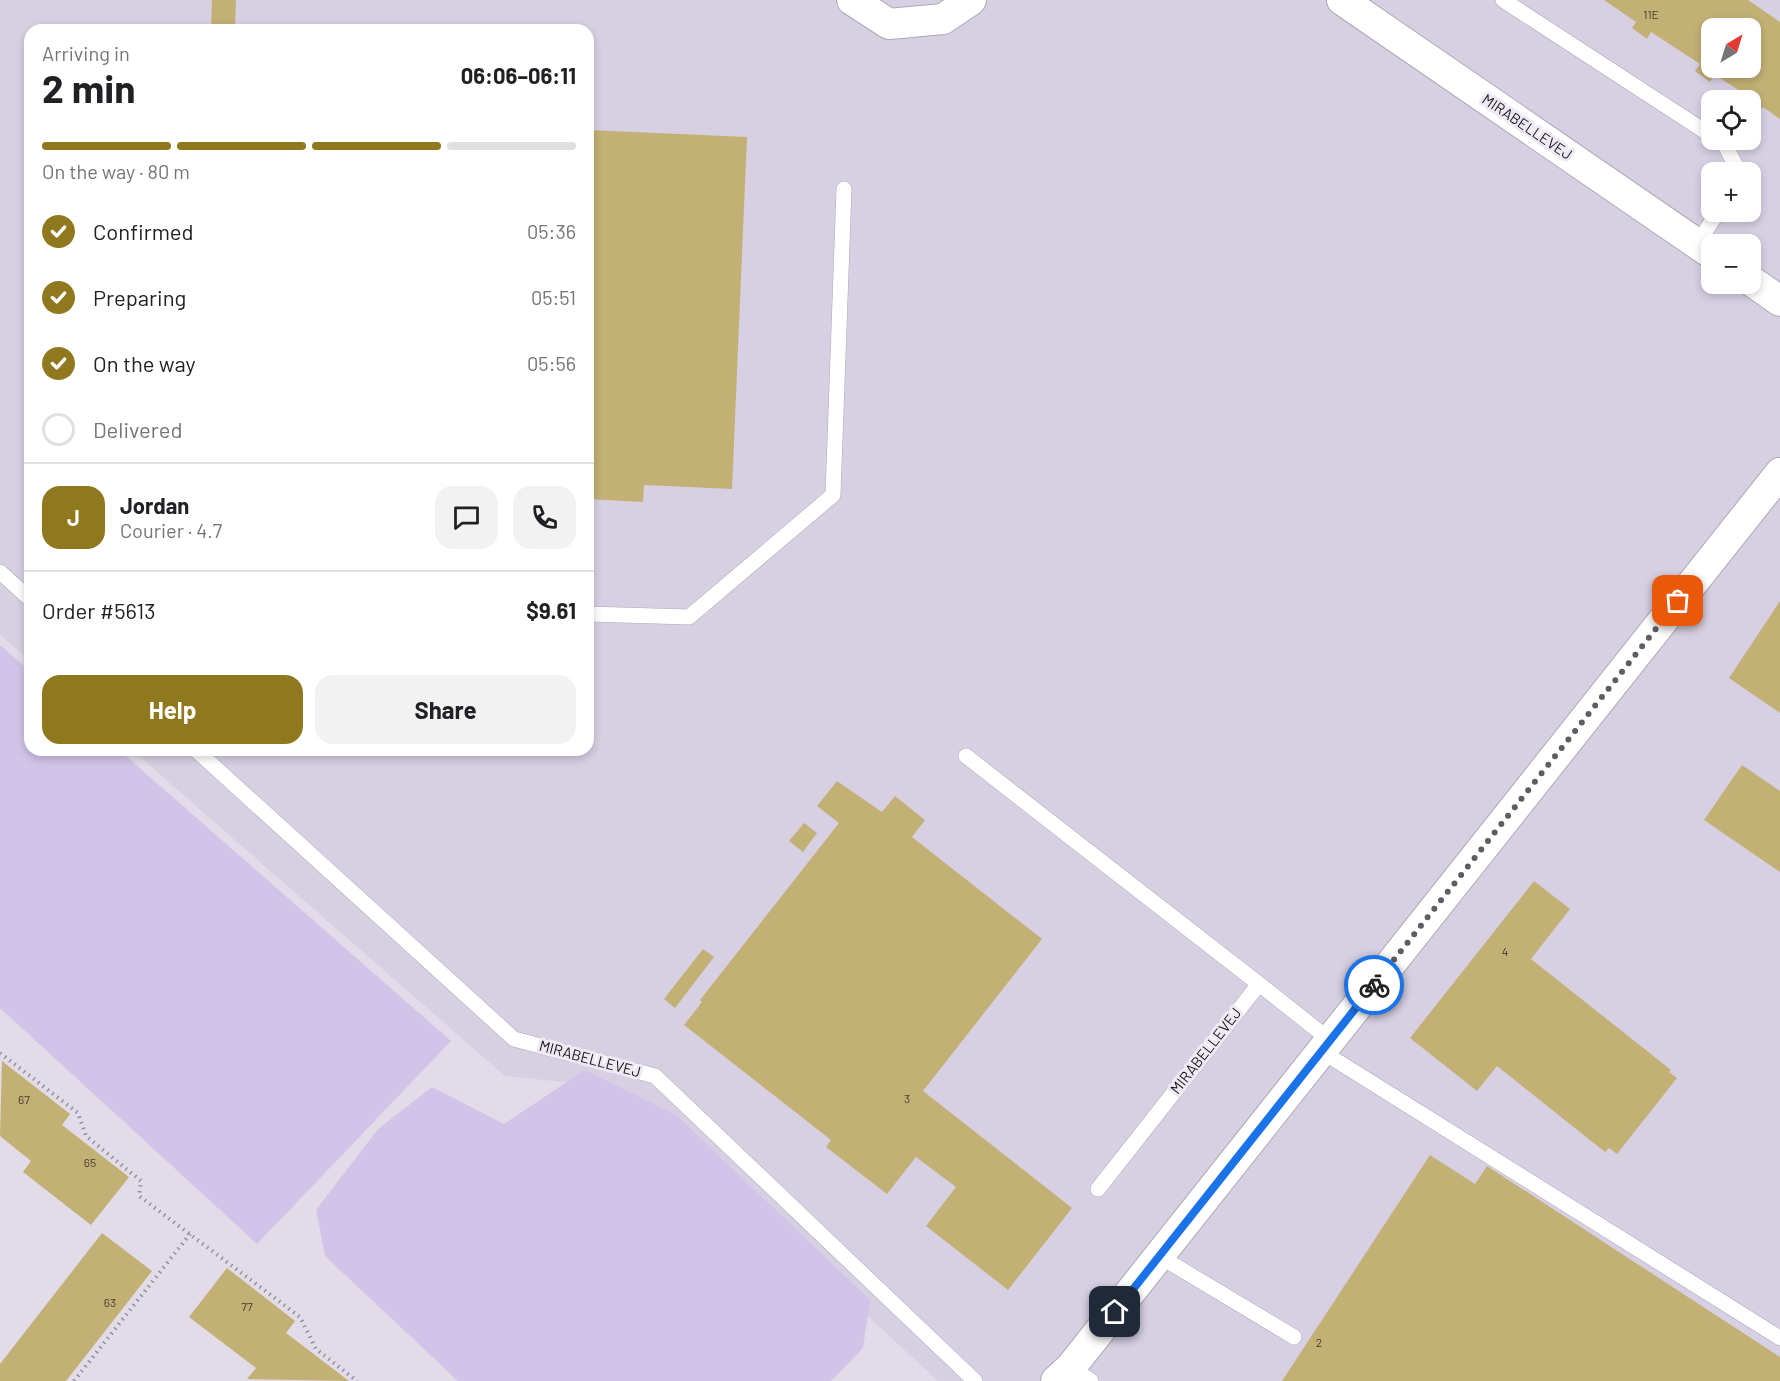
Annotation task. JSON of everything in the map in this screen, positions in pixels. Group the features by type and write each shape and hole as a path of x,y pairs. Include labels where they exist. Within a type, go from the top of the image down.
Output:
{"street":[{"path":"852,0 889,24 943,19 971,0"},
{"name":"MIRABELLEVEJ","path":"1342,0 1701,247"},
{"path":"1761,288 1780,301"},
{"path":"1073,1376 1159,1256 1780,473"}],"lane":[{"path":"1503,0 1701,129"},
{"path":"594,614 689,617 833,495 844,189"},
{"path":"0,572 24,594"},
{"name":"MIRABELLEVEJ","path":"203,756 514,1039 655,1076 975,1381"},
{"path":"966,756 1259,984 1326,1046 1780,1338"},
{"name":"MIRABELLEVEJ","path":"1098,1189 1259,984"},
{"path":"1159,1256 1294,1337"}],"path":[{"path":"0,1053 78,1113 86,1136 141,1181 140,1196 300,1317 316,1349 357,1381"},
{"path":"74,1381 190,1234"}],"shaded area":[{"path":"0,0 1780,0 1780,1381 938,1381 621,1088 505,1076 139,756 594,756 594,24 24,24 24,656 0,635"},
{"path":"0,645 24,666 24,756 126,756 451,1041 257,1244 0,1008"},
{"path":"585,1070 676,1115 870,1300 863,1348 831,1381 458,1381 325,1256 316,1210 378,1129 432,1087 504,1124"}],"building":[{"path":"212,0 236,0 235,24 211,24"},
{"path":"1604,0 1748,0 1780,22 1780,119 1763,107 1761,110 1761,90 1739,90 1720,78 1761,78 1761,18 1701,18 1701,75 1695,71 1700,64 1651,32 1647,39 1632,28 1636,22"},
{"path":"594,130 747,137 732,489 644,485 643,502 594,499"},
{"path":"1780,601 1780,713 1729,678"},
{"path":"1742,765 1780,791 1780,872 1704,820"},
{"path":"837,781 882,812 895,796 925,820 912,837 1042,939 923,1091 1072,1208 1008,1290 926,1226 956,1187 916,1157 887,1194 826,1147 831,1140 684,1025 702,1002 700,1000 839,823 817,806"},
{"path":"804,823 817,833 803,852 789,841"},
{"path":"1534,881 1570,909 1531,959 1671,1070 1669,1072 1677,1078 1617,1154 1609,1148 1605,1152 1497,1066 1477,1091 1410,1038"},
{"path":"703,949 714,957 675,1008 664,999"},
{"path":"2,1061 70,1114 62,1125 129,1177 91,1225 23,1172 31,1161 0,1136"},
{"path":"1430,1155 1475,1184 1487,1166 1780,1357 1780,1381 1282,1381"},
{"path":"102,1233 152,1271 66,1381 0,1381 0,1364"},
{"path":"227,1268 295,1321 286,1333 349,1381 247,1379 256,1368 189,1317"}],"way so far":[{"path":"1374,985 1678,601"}],"route":[{"path":"1115,1312 1374,985"}]}
